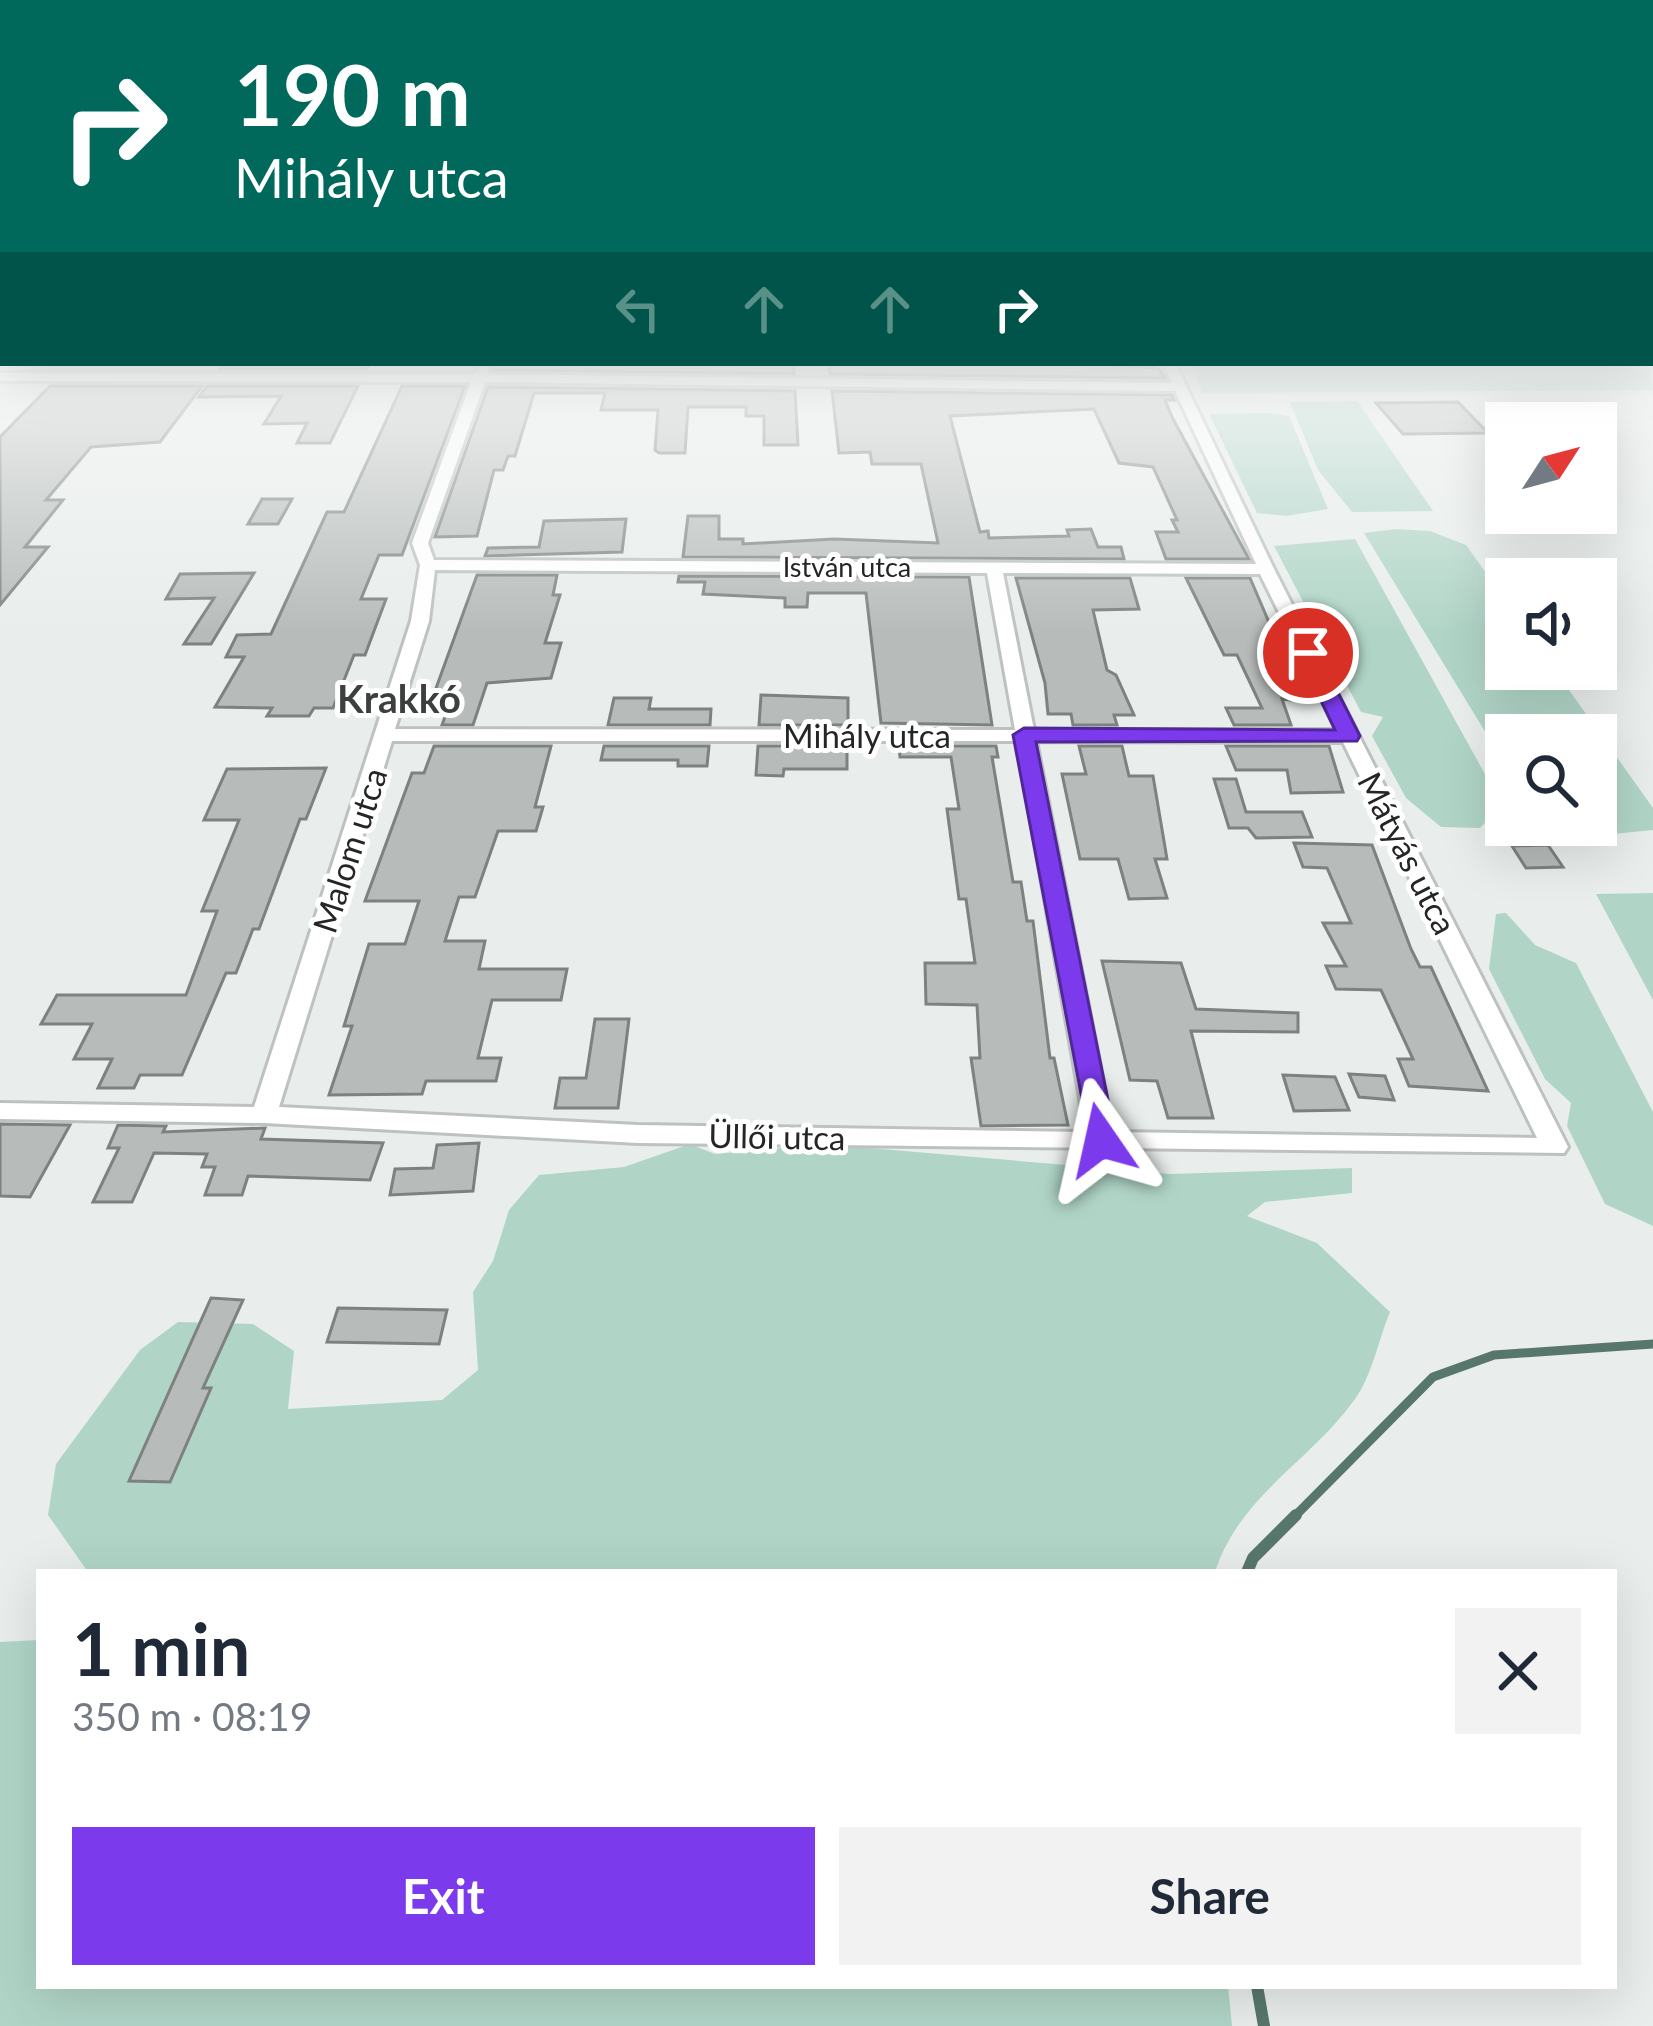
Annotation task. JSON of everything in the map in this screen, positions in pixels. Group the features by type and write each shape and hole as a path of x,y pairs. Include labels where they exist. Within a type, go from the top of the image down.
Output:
{"street":[{"name":"Malom utca","path":"264,1115 420,621 428,565 420,543 455,445"},
{"name":"Mátyás utca","path":"1206,445 1555,1147"},
{"name":"István utca","path":"428,565 1266,569"},
{"path":"994,567 1101,1140"},
{"name":"Mihály utca","path":"385,735 1349,736"},
{"name":"Üllői utca","path":"0,1111 264,1115 638,1134 1555,1147"}],"green space":[{"path":"1224,445 1301,445 1328,509 1286,516 1257,513"},
{"path":"1308,445 1387,445 1433,511 1352,512 1318,470"},
{"path":"1430,531 1466,545 1485,572 1485,690 1569,690 1586,714 1485,714 1485,732 1364,533"},
{"path":"1355,539 1485,774 1485,823 1480,828 1441,827 1406,798 1372,736 1383,717 1361,712 1274,546"},
{"path":"1617,757 1653,808 1653,830 1617,834"},
{"path":"1653,893 1653,1000 1596,894"},
{"path":"1506,913 1535,945 1576,963 1653,1112 1653,1226 1605,1204 1567,1126 1571,1103 1545,1079 1489,969 1496,914"},
{"path":"690,1144 715,1154 823,1144 1170,1174 1352,1168 1352,1193 1265,1202 1247,1216 1317,1243 1390,1312 1355,1399 1258,1500 1226,1545 1216,1569 86,1569 48,1515 56,1464 140,1350 178,1322 253,1324 294,1351 288,1409 442,1400 478,1370 473,1292 493,1261 509,1210 539,1175 624,1167"},
{"path":"36,1640 36,1989 1228,1989 1232,2026 0,2026 0,1642"}],"building":[{"path":"0,445 125,445 91,447 46,500 63,500 25,547 48,547 0,605"},
{"path":"375,445 443,445 402,555 379,555 361,599 386,599 365,655 354,655 333,708 314,708 309,716 267,716 272,708 215,707 244,657 226,657 237,635 271,634 327,512 344,512"},
{"path":"468,445 518,445 503,470 494,470 477,536 435,537"},
{"path":"655,445 686,445 685,453 655,450"},
{"path":"838,445 957,445 980,532 988,531 989,538 1069,536 1067,530 1091,529 1098,547 1121,547 1124,559 683,557 688,516 719,516 719,539 743,539 743,544 834,539 938,543 921,464 872,464 870,452 839,453"},
{"path":"1110,445 1187,445 1249,559 1166,559 1156,532 1178,532 1172,520 1177,520 1153,467 1119,463"},
{"path":"262,499 292,499 278,524 248,524"},
{"path":"626,519 622,552 485,556 488,548 539,547 544,521"},
{"path":"254,573 211,644 184,644 214,598 166,599 180,574"},
{"path":"477,575 557,575 553,595 560,595 545,643 561,643 551,678 487,683 473,725 442,725 446,714 427,713"},
{"path":"679,576 969,577 992,725 881,723 866,593 808,593 807,607 785,607 785,598 703,594 705,582 678,582"},
{"path":"1016,578 1130,578 1139,609 1093,610 1107,670 1116,675 1134,715 1114,715 1117,725 1073,725 1071,714 1048,714 1045,683"},
{"path":"1186,578 1250,578 1295,683 1284,682 1292,700 1282,699 1291,725 1234,725 1226,708 1262,708 1237,655 1224,655"},
{"path":"761,695 848,698 848,725 759,725"},
{"path":"614,698 651,698 649,709 711,709 710,725 608,725"},
{"path":"434,746 551,746 535,807 543,807 536,831 498,831 475,897 459,897 445,941 485,941 479,969 567,969 561,1000 492,1000 478,1058 501,1058 496,1081 426,1081 422,1094 329,1095 352,1026 344,1026 369,944 405,944 419,901 365,901 412,773 424,773"},
{"path":"604,746 709,746 707,766 678,766 678,760 601,760"},
{"path":"758,746 847,746 847,769 784,769 783,776 756,775"},
{"path":"899,746 996,746 998,757 992,757 1013,882 1021,882 1027,921 1033,921 1050,1058 1054,1058 1068,1125 981,1126 971,1058 980,1058 977,1005 926,1004 925,963 975,963 966,899 959,899 947,809 959,809 951,757 900,757"},
{"path":"1079,746 1122,746 1129,776 1153,776 1167,859 1155,859 1167,898 1129,899 1118,859 1080,859 1062,774 1086,774"},
{"path":"1226,746 1329,746 1343,792 1291,793 1287,770 1236,770"},
{"path":"326,768 306,819 300,819 259,929 253,929 236,973 226,973 182,1075 140,1075 134,1088 98,1088 112,1059 74,1059 92,1024 41,1024 57,995 186,995 217,911 202,911 239,820 204,820 227,769"},
{"path":"1214,779 1236,779 1246,812 1302,812 1312,837 1256,838 1248,828 1229,828"},
{"path":"1294,843 1372,845 1411,949 1420,967 1431,967 1488,1091 1409,1086 1398,1059 1413,1059 1381,990 1336,989 1326,966 1346,966 1323,923 1351,923 1327,868 1303,867"},
{"path":"1512,846 1549,846 1563,867 1526,868"},
{"path":"1102,961 1181,963 1196,1009 1298,1013 1298,1032 1191,1031 1213,1118 1168,1118 1157,1081 1130,1080"},
{"path":"595,1019 629,1019 618,1108 555,1108 560,1078 586,1078"},
{"path":"1349,1074 1385,1076 1394,1100 1359,1097"},
{"path":"1283,1075 1335,1077 1349,1110 1294,1111"},
{"path":"0,1124 70,1125 30,1197 0,1196"},
{"path":"118,1125 166,1126 163,1132 265,1128 261,1139 383,1143 370,1180 248,1176 242,1195 205,1195 215,1167 202,1167 207,1154 154,1153 132,1202 93,1202 119,1148 108,1148"},
{"path":"479,1143 473,1191 390,1195 395,1169 433,1168 437,1145"},
{"path":"211,1298 243,1300 203,1388 211,1388 170,1482 129,1481"},
{"path":"338,1308 447,1310 439,1344 327,1342"}],"waterway":[{"path":"1293,1518 1433,1377 1494,1355 1653,1344"},
{"path":"1293,1518 1296,1515"},
{"path":"1248,1569 1253,1558 1293,1518"},
{"path":"1258,1989 1264,2026"}],"district":[{"name":"Krakkó","path":"399,698"}],"route":[{"path":"1101,1140 1024,735 1349,736 1308,653"}]}
